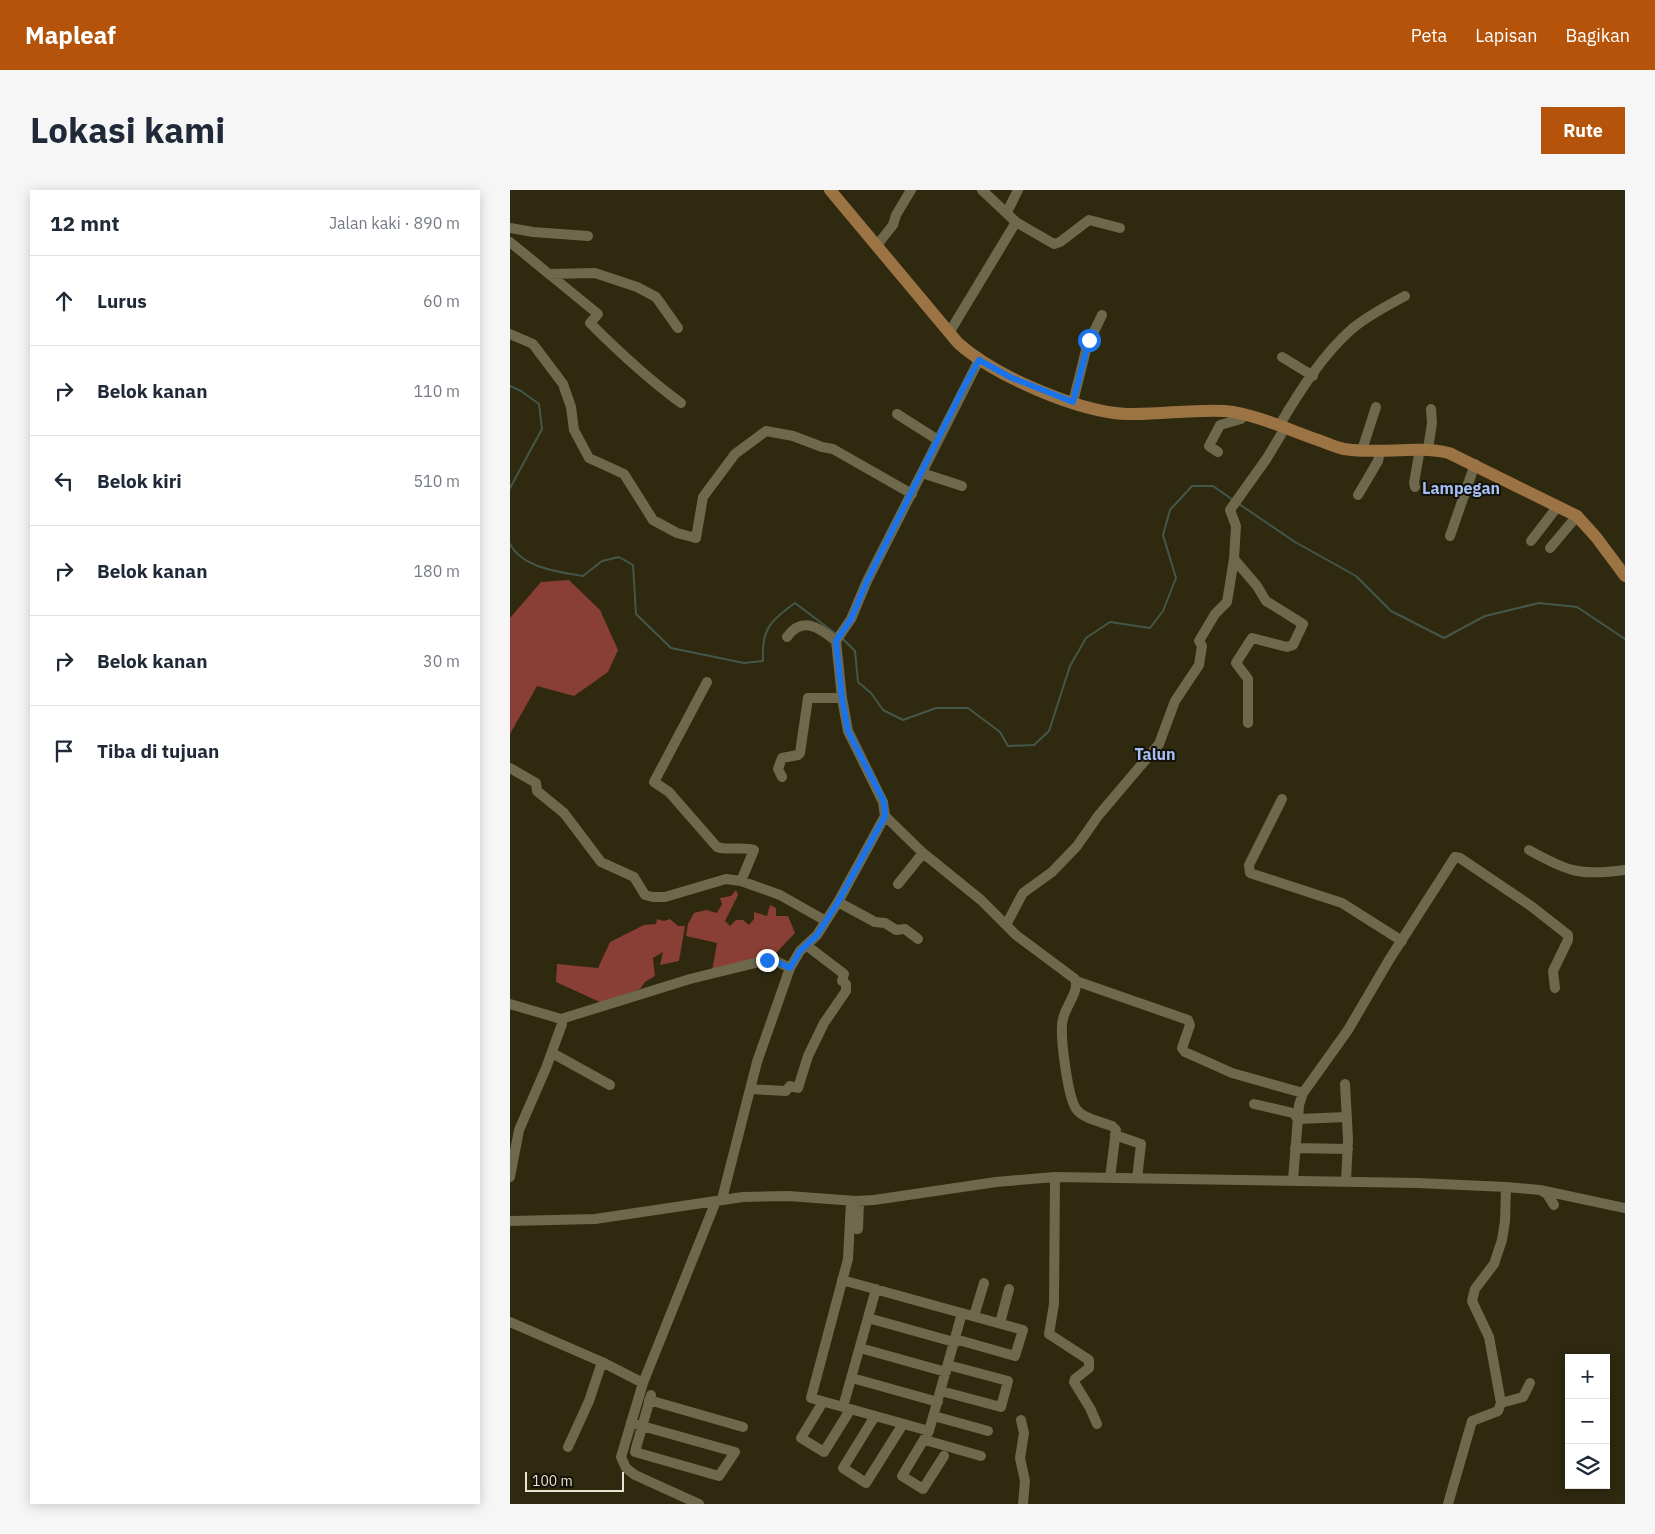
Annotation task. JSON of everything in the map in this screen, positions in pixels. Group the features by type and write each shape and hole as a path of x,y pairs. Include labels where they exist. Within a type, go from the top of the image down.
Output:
{"main road":[{"path":"830,190 949,333 979,360 1010,377 1073,402 1106,412 1125,414 1219,411 1244,415 1338,447 1362,450 1424,449 1449,453 1475,464 1577,516 1596,537 1625,576"}],"street":[{"path":"877,245 894,225 896,214 911,190"},
{"path":"982,190 1016,222 1054,244 1066,238 1089,220 1120,228"},
{"path":"1007,212 1018,190"},
{"path":"949,333 1016,222"},
{"path":"510,228 570,236 588,236"},
{"path":"510,242 598,314 590,323 621,355 653,383 681,403"},
{"path":"549,274 586,272 607,275 637,287 656,297 678,328"},
{"path":"1006,925 1023,893 1052,872 1077,846 1098,816 1161,742 1175,701 1199,665 1202,645 1199,640 1201,633 1227,602 1236,534 1235,520 1230,512 1233,504 1267,458 1282,427 1313,376 1331,352 1354,327 1405,296"},
{"path":"1073,402 1087,346 1102,315"},
{"path":"510,334 533,344 563,384 571,407 574,430 589,458 624,474 653,520 677,533 696,538 703,497 735,454 766,431 793,436 822,447 834,449 912,494"},
{"path":"1282,357 1313,376"},
{"path":"698,1504 635,1475 626,1468 621,1458 643,1383 719,1200 750,1089 790,968 806,945 814,939 838,902 885,816 884,802 851,738 842,698 836,639 851,619 867,581 979,360"},
{"path":"1362,450 1376,407"},
{"path":"1415,487 1414,483 1432,419 1431,409"},
{"path":"898,414 938,440"},
{"path":"1218,452 1209,446 1218,428 1224,422 1241,419 1244,415"},
{"path":"1358,495 1377,464 1380,450"},
{"path":"1450,536 1475,464"},
{"path":"922,473 962,486"},
{"path":"1531,541 1558,506"},
{"path":"1550,548 1577,516"},
{"path":"1234,559 1257,586 1266,601 1303,624 1291,646 1252,638 1236,663 1248,679 1248,723"},
{"path":"787,638 796,627 803,625 822,631 836,639"},
{"path":"707,682 654,782 669,792 717,847 754,850 741,880"},
{"path":"782,777 778,769 782,758 800,753 808,698 842,698"},
{"path":"510,768 536,783 536,790 564,813 599,860 634,877 645,895 665,897 726,879 741,880 780,895 826,920"},
{"path":"1282,799 1249,865 1250,873 1342,903 1402,941"},
{"path":"885,816 922,853 980,900 1006,925 1076,981 1188,1020 1190,1025 1182,1048 1184,1052 1232,1073 1303,1093"},
{"path":"1529,850 1556,865 1582,873 1625,870"},
{"path":"898,884 922,853"},
{"path":"1293,1180 1298,1119 1303,1093 1348,1030 1454,859 1459,857 1531,906 1568,935 1568,940 1552,974 1555,988"},
{"path":"838,902 875,922 885,923 896,930 906,929 918,939"},
{"path":"750,1089 786,1091 790,1086 798,1088 808,1056 820,1031 846,991 846,984 842,981 844,974 806,945"},
{"path":"510,1004 561,1019 690,979 767,960 773,960 790,968"},
{"path":"1076,981 1076,989 1064,1013 1061,1027 1063,1048 1074,1104 1082,1114 1112,1126 1116,1130 1110,1178"},
{"path":"510,1176 519,1130 552,1053 562,1024 561,1019"},
{"path":"552,1053 610,1085"},
{"path":"1345,1084 1348,1149 1346,1182"},
{"path":"1254,1104 1293,1113 1298,1119"},
{"path":"1298,1119 1347,1117"},
{"path":"1115,1135 1141,1144 1137,1179"},
{"path":"1295,1148 1348,1149"},
{"path":"510,1221 551,1222 595,1219 719,1200 772,1196 855,1201 996,1182 1055,1177 1293,1180 1506,1187 1540,1190 1625,1208"},
{"path":"1055,1177 1054,1304 1049,1334 1090,1364 1075,1378 1074,1382 1090,1408 1097,1424"},
{"path":"1448,1504 1468,1433 1479,1417 1498,1411 1501,1403 1492,1351 1472,1301 1475,1289 1494,1264 1502,1240 1505,1221 1506,1187"},
{"path":"1540,1190 1547,1194 1554,1205"},
{"path":"855,1201 858,1228 850,1228 848,1259 810,1398 903,1424 927,1436 981,1456"},
{"path":"842,1280 1023,1330 1016,1356 868,1318"},
{"path":"974,1316 984,1282"},
{"path":"823,1402 801,1438 824,1452 847,1408 852,1378 876,1289"},
{"path":"1000,1323 1009,1289"},
{"path":"944,1456 923,1489 902,1476 927,1436 962,1313"},
{"path":"510,1322 602,1362 643,1383"},
{"path":"860,1348 1008,1381 1001,1407 941,1391"},
{"path":"568,1447 586,1408 602,1362"},
{"path":"852,1378 938,1402"},
{"path":"1501,1403 1523,1398 1530,1384"},
{"path":"631,1422 642,1426 735,1452 719,1476 635,1452 642,1426 650,1397 743,1427"},
{"path":"875,1416 843,1468 866,1483 903,1424"},
{"path":"934,1416 988,1431"},
{"path":"1022,1420 1024,1433 1020,1458 1025,1481 1023,1504"}],"shaded area":[{"path":"569,580 600,610 618,650 608,672 574,696 537,686 510,734 510,618 541,582"},
{"path":"736,890 738,895 725,921 730,926 736,920 743,920 749,925 754,919 754,912 767,916 770,905 776,908 776,916 788,916 795,933 774,955 779,959 712,971 717,943 686,936 688,924 694,913 706,910 717,913 722,904 720,898 731,896"},
{"path":"657,919 664,921 670,919 678,926 685,926 679,961 660,965 663,952 653,958 655,976 645,982 640,989 602,1003 556,982 557,964 598,968 610,942 644,925 656,924"}],"waterway":[{"path":"510,386 521,391 539,404 542,429 510,488"},
{"path":"842,638 855,651 858,682 871,693 883,710 903,720 936,708 968,708 1000,732 1008,746 1034,745 1049,731 1070,666 1086,638 1110,622 1150,628 1163,611 1176,578 1163,535 1170,510 1192,486 1213,486 1233,500"},
{"path":"1239,504 1295,542 1356,576 1391,611 1444,638 1485,616 1539,603 1577,607 1625,639"},
{"path":"510,544 523,559 532,564 542,568 583,576 602,561 619,557 633,565 636,614 671,648 744,663 763,661 764,641 769,626 795,603 836,634"}],"district":[{"name":"Lampegan","path":"1461,488"},
{"name":"Talun","path":"1155,754"}],"route":[{"path":"767,960 776,961 790,968 800,951 814,939 838,902 885,816 884,802 848,731 842,698 836,639 851,619 867,581 964,387 979,360 1001,373 1073,402 1089,340"}]}
